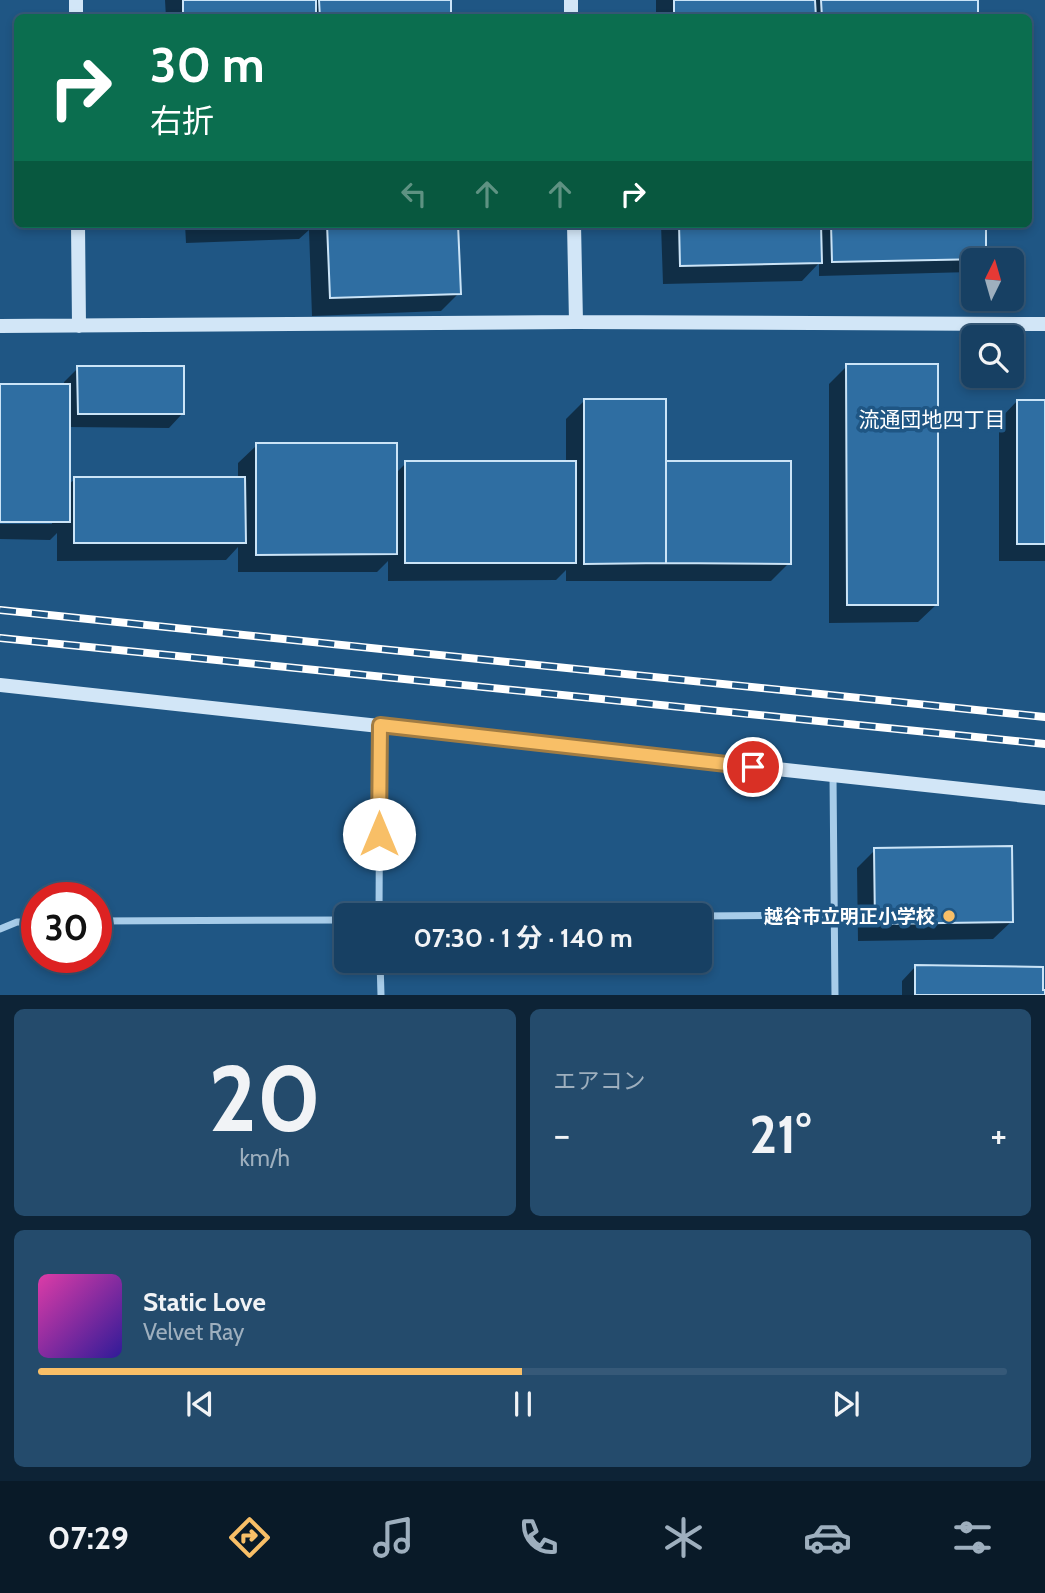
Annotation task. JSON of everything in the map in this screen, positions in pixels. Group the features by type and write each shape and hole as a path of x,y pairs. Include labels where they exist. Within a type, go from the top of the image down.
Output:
{"street":[{"path":"78,228 79,326"},
{"path":"574,228 576,322"},
{"path":"0,326 576,322 1045,324"},
{"path":"0,685 1045,798"},
{"path":"379,903 380,725"},
{"path":"834,776 835,995"},
{"path":"712,916 834,915"},
{"path":"112,921 334,920"},
{"path":"0,929 21,922"},
{"path":"380,973 381,995"}],"building":[{"path":"183,0 316,0 316,14 183,14"},
{"path":"319,0 451,0 451,14 320,14"},
{"path":"674,0 815,0 816,14 674,14"},
{"path":"821,0 978,0 978,14 822,14"},
{"path":"327,228 458,228 461,294 330,298"},
{"path":"679,228 821,228 822,263 680,266"},
{"path":"831,228 986,228 986,248 961,248 961,259 832,262"},
{"path":"846,364 938,364 938,605 847,605"},
{"path":"77,366 184,366 184,414 78,414"},
{"path":"0,384 70,384 70,522 0,522"},
{"path":"584,399 666,399 666,563 584,564"},
{"path":"1017,400 1045,400 1045,544 1017,544"},
{"path":"256,443 397,443 397,554 256,555"},
{"path":"405,461 576,461 576,563 405,563"},
{"path":"666,461 791,461 791,564 666,563"},
{"path":"74,477 245,477 246,543 74,543"},
{"path":"1012,846 1013,922 875,924 874,848"},
{"path":"915,965 1043,967 1045,995 915,995"}],"railway":[{"path":"0,610 1045,717"},
{"path":"0,638 1045,744"}],"place":[{"name":"越谷市立明正小学校","path":"949,916"}],"district":[{"name":"流通団地四丁目","path":"932,419"}],"route":[{"path":"379,834 380,725 753,767"}]}
